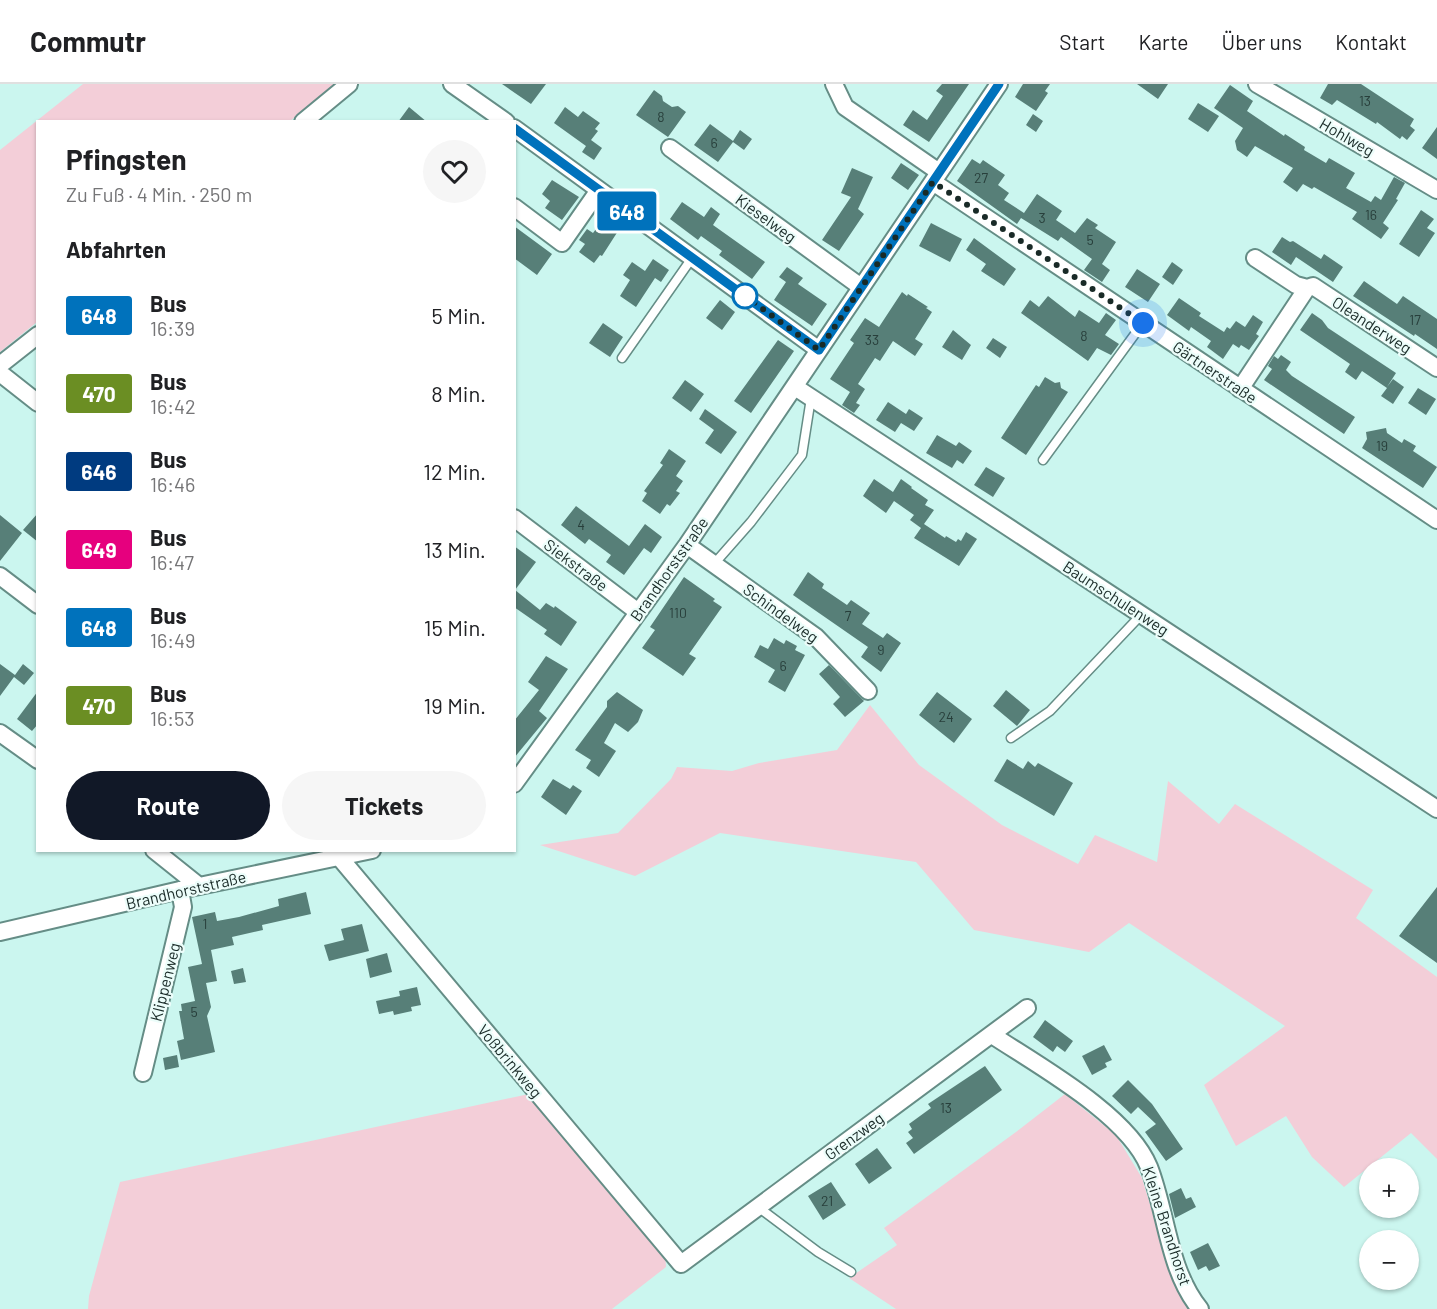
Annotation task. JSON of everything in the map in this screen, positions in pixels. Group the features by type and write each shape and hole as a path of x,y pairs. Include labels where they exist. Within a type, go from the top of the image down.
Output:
{"street":[{"path":"305,120 349,84"},
{"path":"452,84 503,120"},
{"name":"Gärtnerstraße","path":"834,84 845,107 936,177 1143,323 1437,520"},
{"name":"Brandhorststraße","path":"516,781 687,545 999,84"},
{"name":"Hohlweg","path":"1257,84 1437,190"},
{"path":"516,129 819,350"},
{"name":"Kieselweg","path":"670,148 861,287"},
{"path":"516,208 562,243 599,190"},
{"name":"Oleanderweg","path":"1255,258 1296,285 1307,288 1313,286 1437,368"},
{"path":"1240,389 1307,288"},
{"path":"0,365 36,337"},
{"path":"0,373 36,401"},
{"name":"Baumschulenweg","path":"795,387 1437,809"},
{"name":"Siekstraße","path":"516,520 638,612"},
{"name":"Schindelweg","path":"687,545 816,637 868,691"},
{"path":"0,576 36,603"},
{"path":"0,733 36,759"},
{"path":"156,852 200,886"},
{"name":"Brandhorststraße","path":"0,932 180,890 364,852"},
{"name":"Voßbrinkweg","path":"340,858 681,1264"},
{"name":"Klippenweg","path":"143,1073 183,907 180,890"},
{"name":"Grenzweg","path":"681,1264 1027,1008"},
{"name":"Kleine Brandhorst","path":"992,1035 1074,1088 1121,1126 1140,1148 1150,1168 1181,1277 1191,1299 1200,1309"}],"lane":[{"path":"622,358 692,258"},
{"path":"1043,460 1143,323"},
{"path":"714,564 751,522 802,455 811,398"},
{"path":"1011,738 1050,711 1141,615"},
{"path":"758,1206 818,1252 851,1272"}],"shaded area":[{"path":"83,84 337,84 291,120 38,120"},
{"path":"36,121 36,323 0,352 0,150"},
{"path":"870,705 919,765 1002,825 1078,864 1095,835 1157,862 1168,781 1219,824 1235,804 1373,890 1356,918 1437,977 1437,1159 1411,1133 1380,1158 1359,1158 1359,1175 1344,1187 1312,1157 1286,1116 1236,1146 1204,1085 1285,1026 1129,923 1089,952 974,930 916,862 720,833 635,876 540,845 618,833 671,779 677,767 732,771 759,763 837,750"},
{"path":"529,1094 665,1252 666,1267 612,1309 88,1309 89,1296 120,1182"},
{"path":"1065,1094 1116,1135 1142,1178 1172,1277 1193,1309 896,1309 849,1278 897,1245 884,1228"}],"building":[{"path":"502,84 546,84 531,104"},
{"path":"942,84 969,84 929,142 903,125 913,110 927,120 943,96 936,91"},
{"path":"1023,84 1050,84 1045,91 1048,93 1036,111 1015,97"},
{"path":"1137,84 1168,84 1158,99"},
{"path":"1328,84 1361,84 1414,119 1410,126 1415,130 1407,140 1402,136 1400,139 1377,122 1376,124 1337,100 1332,105 1320,98"},
{"path":"1230,85 1253,101 1247,111 1305,147 1304,150 1326,163 1329,158 1355,173 1346,188 1371,202 1375,196 1381,200 1394,177 1405,183 1396,199 1398,200 1383,223 1389,228 1381,239 1352,219 1357,212 1314,187 1312,189 1303,184 1297,192 1283,182 1293,168 1255,146 1247,157 1237,150 1235,141 1243,128 1214,108"},
{"path":"654,90 662,96 663,101 672,107 678,106 686,112 668,137 636,115"},
{"path":"1198,103 1219,116 1208,132 1188,119"},
{"path":"409,107 425,120 399,120"},
{"path":"565,107 578,117 583,111 600,123 595,129 598,131 591,140 602,148 594,160 582,152 586,146 554,123"},
{"path":"1033,114 1043,121 1036,132 1026,125"},
{"path":"710,124 733,141 740,130 752,139 744,150 733,142 718,162 694,145"},
{"path":"1437,127 1437,159 1422,148"},
{"path":"972,159 980,164 983,160 1005,175 998,185 1009,193 1004,200 1024,213 1037,194 1062,211 1056,220 1075,233 1087,218 1098,225 1095,228 1116,242 1102,264 1110,270 1102,282 1084,270 1092,259 1061,237 1058,241 1021,218 1017,224 957,181"},
{"path":"901,163 919,175 908,190 891,178"},
{"path":"852,168 873,177 858,209 864,214 839,251 822,240 851,197 841,193"},
{"path":"552,180 579,197 562,220 545,208 550,201 542,194"},
{"path":"682,202 704,217 711,207 720,214 713,225 765,262 752,279 719,255 722,251 701,236 698,240 670,219"},
{"path":"1421,210 1434,219 1427,228 1435,233 1419,257 1399,244"},
{"path":"605,217 620,228 602,256 600,255 594,263 579,252 585,244 579,240 587,229 593,233"},
{"path":"931,223 962,239 950,262 919,246"},
{"path":"516,227 552,254 537,275 516,259"},
{"path":"1282,237 1290,242 1293,241 1321,259 1324,254 1343,267 1333,282 1296,257 1291,265 1272,252"},
{"path":"974,238 1016,269 1004,286 981,271 986,264 966,250"},
{"path":"653,259 669,270 661,282 655,278 636,307 620,296 630,280 623,275 632,262 645,271"},
{"path":"1172,262 1183,270 1173,285 1162,277"},
{"path":"787,267 803,278 798,284 827,304 812,326 774,300 786,282 779,277"},
{"path":"1137,269 1160,284 1148,302 1125,287"},
{"path":"1364,281 1397,304 1403,296 1437,319 1437,349 1353,296"},
{"path":"902,292 928,307 926,308 932,312 915,339 923,344 915,356 893,341 880,361 875,358 858,384 865,389 856,403 860,405 854,413 842,405 850,392 830,379 854,343 850,340 865,318 879,327"},
{"path":"1048,296 1075,317 1079,310 1099,323 1106,313 1116,320 1105,335 1119,344 1111,355 1097,348 1088,361 1021,313 1030,300 1039,307"},
{"path":"1179,298 1201,313 1199,316 1224,332 1227,327 1230,329 1236,321 1245,327 1253,315 1263,322 1256,334 1259,336 1249,350 1241,345 1239,348 1233,344 1223,359 1207,347 1211,341 1191,327 1189,331 1167,315"},
{"path":"720,300 735,312 722,330 706,318"},
{"path":"1312,313 1328,328 1396,373 1387,387 1393,379 1404,387 1393,404 1381,396 1387,388 1362,371 1356,380 1345,372 1350,364 1300,330"},
{"path":"603,323 623,337 610,357 589,343"},
{"path":"953,330 971,345 962,360 942,347"},
{"path":"993,338 1007,347 1000,358 986,348"},
{"path":"778,340 794,351 751,413 734,401"},
{"path":"1281,355 1291,362 1286,370 1292,376 1355,417 1344,434 1264,380 1272,369 1268,366 1274,356 1278,359"},
{"path":"1045,377 1055,383 1060,382 1061,388 1068,392 1026,455 1001,438 1036,385 1039,387"},
{"path":"685,380 704,394 691,412 672,398"},
{"path":"1418,388 1436,399 1426,415 1408,403"},
{"path":"888,402 906,414 909,409 923,418 914,431 901,423 895,432 876,420"},
{"path":"705,409 737,432 721,454 705,443 714,430 699,419"},
{"path":"1386,428 1387,433 1402,443 1404,439 1416,446 1413,451 1437,467 1423,488 1362,448 1367,439 1366,432"},
{"path":"937,435 956,446 959,442 972,451 963,464 957,460 952,468 926,453"},
{"path":"669,449 686,461 676,476 683,481 676,491 680,493 670,506 667,504 660,514 642,501 647,493 644,491 663,465 660,463"},
{"path":"986,467 1005,478 993,497 974,485"},
{"path":"874,479 893,492 901,479 928,500 925,505 934,510 924,524 945,538 946,536 956,542 958,539 961,541 966,532 977,539 959,566 914,538 921,528 910,520 914,515 894,501 886,513 863,496"},
{"path":"576,506 629,546 645,524 662,537 651,553 644,548 624,575 606,562 611,555 589,539 585,544 561,525"},
{"path":"0,515 22,533 0,561"},
{"path":"36,515 36,540 23,530"},
{"path":"516,547 536,562 516,589"},
{"path":"808,572 824,584 822,588 847,605 851,600 870,613 862,624 883,638 887,633 901,643 881,672 861,657 868,647 793,595"},
{"path":"684,577 715,599 713,601 722,607 689,654 696,658 683,676 642,648 655,630 650,627"},
{"path":"516,591 540,610 546,603 554,608 555,606 577,622 561,646 544,634 547,630 516,608"},
{"path":"774,638 784,644 786,640 797,646 795,650 805,655 785,692 768,682 775,670 754,657 760,645 768,649"},
{"path":"546,656 568,669 539,711 547,718 516,756 516,719 539,690 528,682"},
{"path":"0,664 15,675 23,664 34,673 24,685 14,677 0,696"},
{"path":"829,665 864,701 845,717 833,704 840,697 819,674"},
{"path":"1006,690 1030,710 1017,726 993,706"},
{"path":"617,692 643,710 638,722 628,732 615,723 604,743 616,751 599,777 586,768 591,760 575,750 607,707 607,701"},
{"path":"937,692 972,719 954,743 919,715"},
{"path":"36,694 36,726 32,731 17,719"},
{"path":"1007,759 1023,769 1028,761 1035,767 1038,763 1073,783 1054,816 994,781"},
{"path":"553,779 570,789 573,785 582,791 566,815 541,797"},
{"path":"1437,887 1437,963 1399,936"},
{"path":"306,892 311,914 262,925 263,930 232,937 234,945 211,950 217,981 206,983 211,1007 207,1016 215,1052 181,1060 177,1041 184,1039 179,1011 182,1011 181,1004 195,1001 188,967 202,964 192,917 215,912 217,921 239,917 279,906 278,899"},
{"path":"362,924 369,951 329,961 324,945 344,940 341,929"},
{"path":"387,953 392,972 370,978 366,959"},
{"path":"243,968 246,982 234,984 231,971"},
{"path":"417,987 421,1005 411,1007 412,1011 394,1015 393,1011 379,1014 376,1001 400,996 399,991"},
{"path":"1045,1020 1073,1041 1065,1052 1057,1046 1053,1052 1033,1037"},
{"path":"1104,1045 1112,1060 1105,1063 1107,1067 1092,1075 1082,1056"},
{"path":"177,1055 179,1067 165,1070 163,1058"},
{"path":"985,1066 1002,1090 914,1154 906,1143 913,1138 908,1132 912,1129 909,1124 931,1108 928,1104"},
{"path":"1128,1080 1152,1104 1183,1149 1166,1161 1145,1132 1156,1124 1138,1107 1131,1114 1112,1096"},
{"path":"877,1148 892,1168 869,1184 855,1164"},
{"path":"831,1182 846,1205 823,1220 808,1196"},
{"path":"1181,1188 1186,1199 1191,1197 1196,1207 1175,1218 1169,1194"},
{"path":"1208,1243 1220,1266 1209,1271 1206,1266 1198,1270 1190,1252"}],"bus line":[{"name":"648","path":"516,129 819,350 999,84"}],"route":[{"path":"745,296 741,293 819,350 933,182 1143,323"}]}
